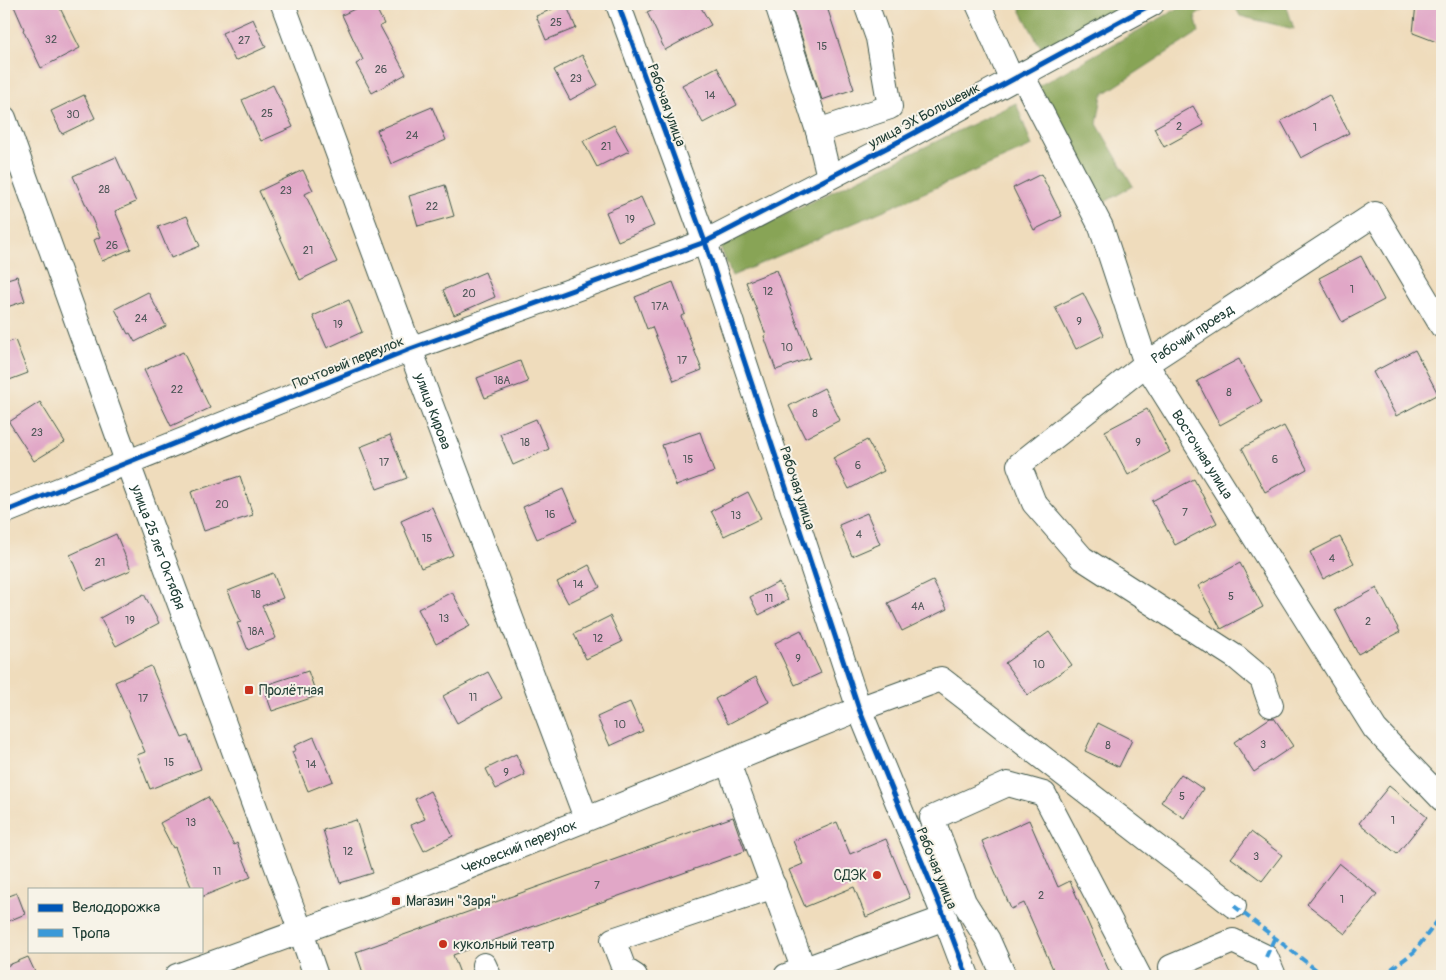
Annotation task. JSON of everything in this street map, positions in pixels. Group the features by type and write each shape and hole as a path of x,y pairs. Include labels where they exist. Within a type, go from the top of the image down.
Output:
{"street":[{"name":"улица Кирова","path":"283,4 586,818"},
{"name":"Рабочая улица","path":"618,4 705,242 859,709 945,918 966,976"},
{"path":"777,4 818,131 829,178"},
{"path":"818,131 890,107 878,38 866,4"},
{"name":"Восточная улица","path":"978,4 1017,78 1101,227 1146,364 1375,729 1442,799"},
{"name":"улица ЭХ Большевик","path":"705,242 1017,78 1152,4"},
{"name":"улица 25 лет Октября","path":"4,118 127,461 316,976"},
{"name":"Рабочий проезд","path":"1271,705 1262,679 1237,658 1082,558 1034,503 1019,465 1146,364 1375,214 1442,326"},
{"name":"Почтовый переулок","path":"4,512 127,461 410,349 705,242"},
{"name":"Чеховский переулок","path":"178,976 374,906 586,818 728,763 859,709 941,679 1234,906"},
{"path":"728,763 774,886 799,974 945,918"},
{"path":"1004,976 988,940 964,902 932,818 1008,784 1044,794 1139,976"},
{"path":"635,976 624,969 613,940 774,886"},
{"path":"1171,967 1234,941 1266,957 1274,976"}],"green space":[{"path":"1017,4 1152,4 1050,60 1037,41"},
{"path":"1186,4 1213,4 1195,16 1199,32 1102,95 1097,124 1133,186 1101,204 1035,88"},
{"path":"1234,4 1286,4 1294,29 1240,16"},
{"path":"1016,103 1032,146 732,276 720,246"}],"building":[{"path":"13,4 58,4 80,48 41,68"},
{"path":"365,4 374,4 384,24 380,26 406,74 372,93 356,64 363,60 342,15"},
{"path":"566,4 576,28 546,40 536,16"},
{"path":"663,4 699,4 711,25 665,50 647,12"},
{"path":"791,4 826,4 854,89 822,100"},
{"path":"1416,4 1442,4 1442,44 1413,33"},
{"path":"253,19 266,47 235,61 222,33"},
{"path":"582,55 598,85 570,100 554,70"},
{"path":"717,67 737,105 703,123 682,85"},
{"path":"273,85 293,127 261,141 242,100"},
{"path":"84,95 95,118 62,134 51,111"},
{"path":"1329,95 1349,133 1301,158 1281,121"},
{"path":"1193,106 1204,125 1164,147 1154,128"},
{"path":"432,107 446,140 391,164 377,130"},
{"path":"614,125 629,151 597,167 583,141"},
{"path":"116,157 136,202 115,211 131,249 102,261 94,240 100,237 73,176"},
{"path":"303,170 313,190 305,194 337,262 300,280 259,191"},
{"path":"1041,174 1062,216 1034,230 1013,188"},
{"path":"445,185 454,216 418,226 409,196"},
{"path":"641,197 654,226 618,241 606,212"},
{"path":"187,216 200,246 171,258 158,227"},
{"path":"1361,256 1384,300 1342,322 1319,278"},
{"path":"777,270 810,358 776,370 764,336 766,335 746,282"},
{"path":"485,272 495,297 454,315 443,290"},
{"path":"17,276 25,301 4,308 4,280"},
{"path":"673,282 685,314 681,316 702,370 674,381 652,327 647,329 635,297"},
{"path":"148,292 166,326 135,342 130,333 128,334 115,309"},
{"path":"1083,293 1104,335 1076,349 1055,307"},
{"path":"349,300 362,332 327,348 313,316"},
{"path":"15,340 28,373 4,382 4,344"},
{"path":"1415,350 1438,394 1396,416 1373,372"},
{"path":"183,352 210,408 171,426 144,370"},
{"path":"1239,359 1262,402 1220,425 1197,381"},
{"path":"520,361 528,382 485,398 477,378"},
{"path":"824,388 840,420 805,438 789,406"},
{"path":"40,402 65,442 34,461 9,422"},
{"path":"1147,409 1170,452 1128,475 1105,431"},
{"path":"536,419 549,449 513,465 500,434"},
{"path":"1284,426 1307,469 1265,492 1242,448"},
{"path":"700,432 714,472 676,486 662,445"},
{"path":"390,435 407,478 377,489 360,447"},
{"path":"867,440 884,471 849,489 833,458"},
{"path":"240,476 253,515 204,531 191,492"},
{"path":"1194,479 1217,523 1175,545 1152,501"},
{"path":"563,489 577,521 537,539 523,507"},
{"path":"748,492 761,518 724,536 711,511"},
{"path":"432,507 453,555 421,568 401,521"},
{"path":"867,513 880,544 852,556 839,525"},
{"path":"116,534 131,570 85,590 70,555"},
{"path":"1340,537 1354,563 1323,579 1310,552"},
{"path":"1240,563 1263,607 1221,629 1198,586"},
{"path":"589,565 600,587 568,603 557,582"},
{"path":"273,573 283,598 262,606 276,638 248,650 237,623 241,622 228,591"},
{"path":"933,581 947,609 902,631 888,603"},
{"path":"779,582 788,600 759,615 750,597"},
{"path":"1377,588 1400,632 1358,654 1335,610"},
{"path":"452,592 470,626 436,644 418,609"},
{"path":"144,594 159,623 116,646 100,618"},
{"path":"610,616 622,642 586,659 574,634"},
{"path":"801,630 821,673 795,685 775,643"},
{"path":"1049,632 1072,665 1028,695 1005,663"},
{"path":"151,666 182,738 188,736 201,769 150,789 137,755 145,752 115,682"},
{"path":"308,671 317,696 272,711 263,686"},
{"path":"488,672 502,698 457,723 443,696"},
{"path":"756,677 769,702 728,724 715,699"},
{"path":"630,702 643,731 610,746 597,717"},
{"path":"1270,718 1274,718 1293,746 1254,772 1234,742"},
{"path":"1098,723 1132,740 1119,767 1085,751"},
{"path":"314,737 333,781 308,791 292,752 296,750 294,746"},
{"path":"516,754 525,775 496,789 486,769"},
{"path":"1181,774 1203,789 1184,818 1161,802"},
{"path":"1389,786 1427,817 1397,854 1359,823"},
{"path":"430,791 453,836 424,851 411,825 425,819 415,799"},
{"path":"208,797 234,845 237,843 251,877 202,897 202,888 192,888 175,847 173,848 160,823"},
{"path":"733,817 745,851 453,955 461,976 364,976 356,952"},
{"path":"356,820 373,873 340,883 323,830"},
{"path":"1029,820 1058,887 1070,881 1111,976 1056,976 1024,903 1011,909 982,841"},
{"path":"837,822 850,854 886,839 910,898 866,917 854,887 805,907 789,870 803,864 793,841"},
{"path":"1251,832 1282,855 1262,881 1231,858"},
{"path":"1339,863 1377,894 1345,934 1307,904"},
{"path":"17,893 25,914 4,923 4,898"},
{"path":"28,957 35,972 26,976 4,976 4,967"}],"marked path":[{"path":"1234,906 1324,976"},
{"path":"1382,976 1414,952 1442,915"},
{"path":"1266,957 1274,939"}],"cycle path":[{"path":"618,4 705,242 859,709 967,976"},
{"path":"4,512 410,349 705,242 894,144 1152,4"}],"place":[{"name":"Пролётная","path":"249,690"},
{"name":"СДЭК","path":"877,875"},
{"name":"Магазин \"Заря\"","path":"396,901"},
{"name":"кукольный театр","path":"443,944"}]}
